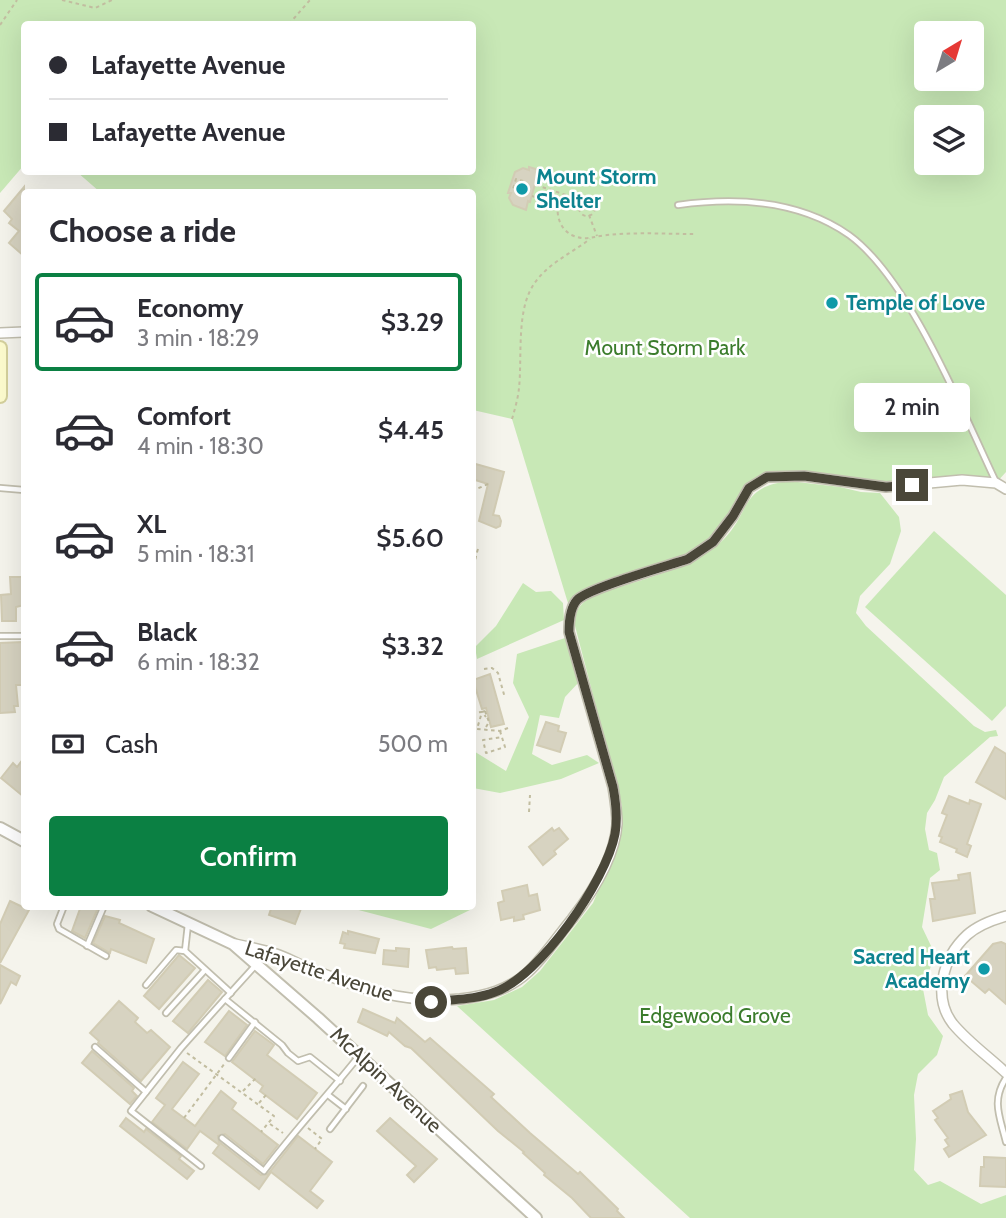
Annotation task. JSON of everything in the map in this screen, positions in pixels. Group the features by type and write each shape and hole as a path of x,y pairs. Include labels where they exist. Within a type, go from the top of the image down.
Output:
{"main road":[{"path":"0,348 0,396"}],"street":[{"path":"0,332 21,332"},
{"name":"Lafayette Avenue","path":"160,910 233,944 277,954 339,980 410,1000 431,1002 494,993 512,984 535,964 582,905 608,857 615,833 616,807 613,787 569,632 571,613 577,599 597,589 688,559 701,552 724,530 749,488 767,477 804,476 886,487 962,480 996,483 1006,489"},
{"path":"0,828 21,839"},
{"path":"1006,916 978,926 961,941 949,960 942,988 947,1014 954,1025 1006,1075"},
{"name":"McAlpin Avenue","path":"233,944 535,1218"}],"lane":[{"path":"678,205 717,200 767,203 814,216 849,235 896,286 925,337 996,483"},
{"path":"0,488 21,490"},
{"path":"0,636 21,636"},
{"path":"63,910 57,925 59,929 106,956"},
{"path":"87,946 102,910"},
{"path":"185,951 188,924"},
{"path":"146,985 176,950 185,951 231,993"},
{"path":"201,1166 131,1111 181,1048 257,964"},
{"path":"166,1013 205,970"},
{"path":"225,999 298,1061 310,1057 340,1080"},
{"path":"229,1058 255,1022"},
{"path":"95,1047 146,1092"},
{"path":"222,1138 264,1171 359,1056"},
{"path":"1006,1075 996,1099 1006,1142"},
{"path":"330,1129 363,1086"},
{"path":"328,1095 346,1109"}],"path":[{"path":"0,25 16,0"},
{"path":"62,0 95,8 112,0"},
{"path":"292,21 310,0"},
{"path":"519,191 513,189 516,179 523,181"},
{"path":"532,195 579,211 583,215 594,212 595,205 590,200 582,201 536,185"},
{"path":"579,211 578,206 582,201"},
{"path":"558,204 558,216 566,232 590,239"},
{"path":"589,215 597,237"},
{"path":"512,419 519,388 524,314 529,292 544,273 564,255 597,237 622,234 696,234"},
{"path":"476,489 488,484"},
{"path":"476,556 478,549"},
{"path":"484,669 492,668 498,673 505,698"},
{"path":"476,713 485,711 489,723 485,728"},
{"path":"482,712 477,729 500,731 508,728"},
{"path":"500,731 502,737 505,747 486,753 483,740 502,737"},
{"path":"529,812 530,795"},
{"path":"181,1048 274,1116 261,1132"},
{"path":"184,1118 229,1058"},
{"path":"243,1092 256,1078"},
{"path":"259,1104 266,1095"},
{"path":"269,1122 289,1138"},
{"path":"302,1123 322,1139 315,1149"}],"green space":[{"name":"Mount Storm Park","path":"0,0 1006,0 1006,472 996,483 886,487 829,479 758,481 701,552 577,599 571,613 512,419 476,411 476,189 97,189 80,175 476,175 476,21 21,21 21,168 0,193"},
{"name":"Edgewood Grove","path":"789,481 880,493 899,517 901,531 890,564 860,596 856,613 866,626 974,726 985,732 996,730 998,736 990,737 944,777 927,813 925,829 929,850 937,853 940,870 930,878 922,927 932,948 931,966 923,989 928,1015 943,1036 937,1055 918,1074 914,1095 914,1170 928,1185 940,1181 981,1204 1006,1195 1006,1218 690,1218 457,1006 494,1000 522,987 540,971 593,903 619,841 622,806 575,626 579,607 595,595 663,573 697,558 724,539 754,495 773,484"},
{"path":"934,531 1006,595 1006,706 992,721 865,607"},
{"path":"523,583 536,592 551,591 563,603 564,620 477,659 476,646 496,626"},
{"path":"568,637 579,682 565,697 559,718 540,715 532,754 552,765 587,755 599,763 561,779 500,793 476,789 476,752 506,771 529,717 513,683 517,654"},
{"path":"358,910 470,910 431,929"}],"building":[{"name":"Mount Storm Shelter","path":"529,167 539,170 526,210 513,205 509,198 511,193 508,193 515,172 523,168 529,170"},
{"path":"21,191 21,253 9,243 19,231 9,223 12,219 4,211"},
{"path":"476,464 504,472 493,515 499,516 501,521 496,528 479,521 488,484 476,480"},
{"path":"10,577 21,577 21,606 16,607 16,621 2,621 1,595 11,594"},
{"path":"21,642 21,685 16,685 18,706 14,706 15,712 0,713 0,643"},
{"path":"490,674 504,724 491,727 486,708 482,709 476,679"},
{"path":"546,722 559,726 558,731 566,733 560,752 537,745"},
{"path":"995,747 1006,754 1006,799 976,782"},
{"path":"21,762 21,795 1,778 13,763 17,767"},
{"path":"949,796 969,804 970,800 981,804 967,844 971,846 967,857 956,852 957,849 940,842 942,837 939,836 947,815 942,813"},
{"path":"552,828 554,831 559,828 568,839 543,865 529,847"},
{"path":"970,873 975,913 933,921 930,899 935,899 932,883 959,880 958,875"},
{"path":"527,885 529,896 537,894 540,910 523,915 524,919 514,921 514,917 501,920 498,903 504,901 502,891"},
{"path":"10,901 21,906 21,910 29,910 0,963 0,924"},
{"path":"80,910 97,910 85,938 72,931"},
{"path":"271,910 300,910 295,924 269,915"},
{"path":"105,916 120,920 119,923 154,939 146,963 111,949 110,953 93,943"},
{"path":"348,931 379,939 375,953 344,948 345,944 340,943 343,932 348,934"},
{"name":"Sacred Heart Academy","path":"993,944 1006,944 1006,1004 989,989 985,993 965,976"},
{"path":"396,948 409,949 408,967 383,964 384,950 396,951"},
{"path":"466,948 468,973 456,974 455,968 429,968 426,950"},
{"path":"179,955 195,968 159,1009 144,996"},
{"path":"0,965 20,976 16,985 11,982 0,1004"},
{"path":"208,980 222,992 188,1033 173,1021"},
{"path":"119,1001 138,1018 135,1022 147,1033 151,1030 170,1047 141,1081 90,1033"},
{"path":"363,1009 395,1023 397,1018 425,1042 430,1038 494,1094 491,1097 530,1133 578,1174 580,1172 624,1218 591,1218 411,1048 389,1032 387,1036 358,1022"},
{"path":"229,1011 247,1025 225,1056 205,1042"},
{"path":"255,1031 274,1045 267,1055 317,1093 297,1119 260,1091 263,1086 232,1062"},
{"path":"92,1051 134,1088 132,1091 137,1096 130,1104 82,1063"},
{"path":"183,1062 199,1074 172,1109 195,1126 221,1091 236,1103 232,1109 278,1145 263,1164 225,1134 218,1136 219,1142 261,1175 268,1174 298,1136 332,1162 310,1191 323,1201 317,1208 271,1172 259,1189 213,1153 219,1145 200,1131 187,1149 152,1122 165,1105 156,1098"},
{"path":"962,1091 968,1112 986,1135 949,1157 944,1149 949,1146 945,1140 948,1138 935,1120 938,1118 933,1111 951,1099 950,1095"},
{"path":"126,1118 144,1132 146,1129 181,1156 179,1159 194,1171 187,1179 120,1126"},
{"path":"390,1118 437,1159 414,1182 407,1175 416,1166 377,1131"},
{"path":"984,1157 1006,1158 1006,1187 980,1186"}],"place":[{"name":"Mount Storm Shelter","path":"522,189"},
{"name":"Temple of Love","path":"832,303"},
{"name":"Sacred Heart Academy","path":"984,969"}],"route":[{"path":"431,1002 494,993 528,972 588,896 614,841 617,823 613,787 569,632 571,613 577,599 597,589 688,559 701,552 724,530 749,488 767,477 804,476 886,487 912,485"}]}
